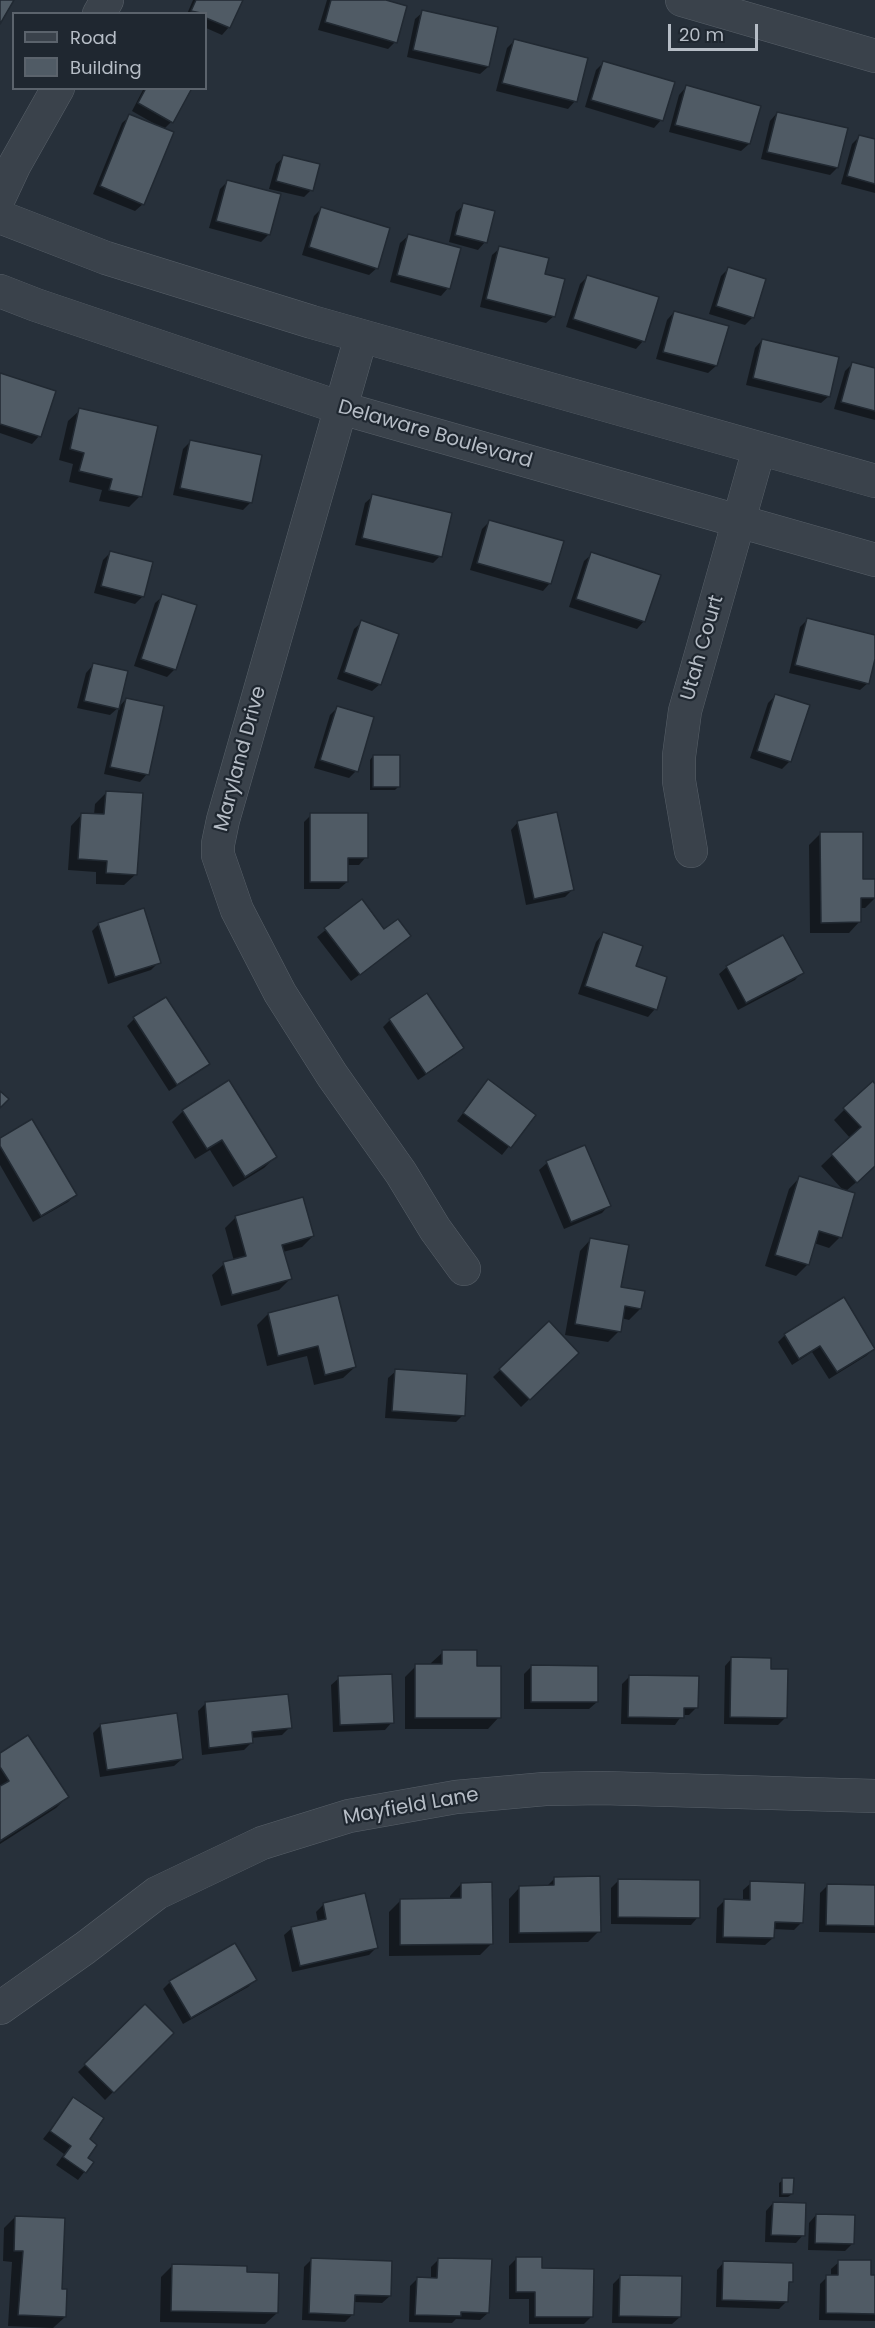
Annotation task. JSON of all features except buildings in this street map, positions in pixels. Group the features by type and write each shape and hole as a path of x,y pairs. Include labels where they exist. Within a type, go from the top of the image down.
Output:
{"street":[{"path":"681,0 875,56"},
{"path":"0,196 14,166 57,90"},
{"path":"0,217 128,265 361,337 875,481"},
{"name":"Delaware Boulevard","path":"0,291 341,408 875,560"},
{"name":"Maryland Drive","path":"361,337 223,820 218,855 237,910 280,993 332,1075 401,1173 435,1229 464,1269"},
{"name":"Utah Court","path":"692,850 680,781 679,756 685,711 759,449"},
{"name":"Mayfield Lane","path":"0,2008 85,1948 157,1893 262,1843 349,1816 456,1797 545,1789 602,1788 875,1796"}]}
